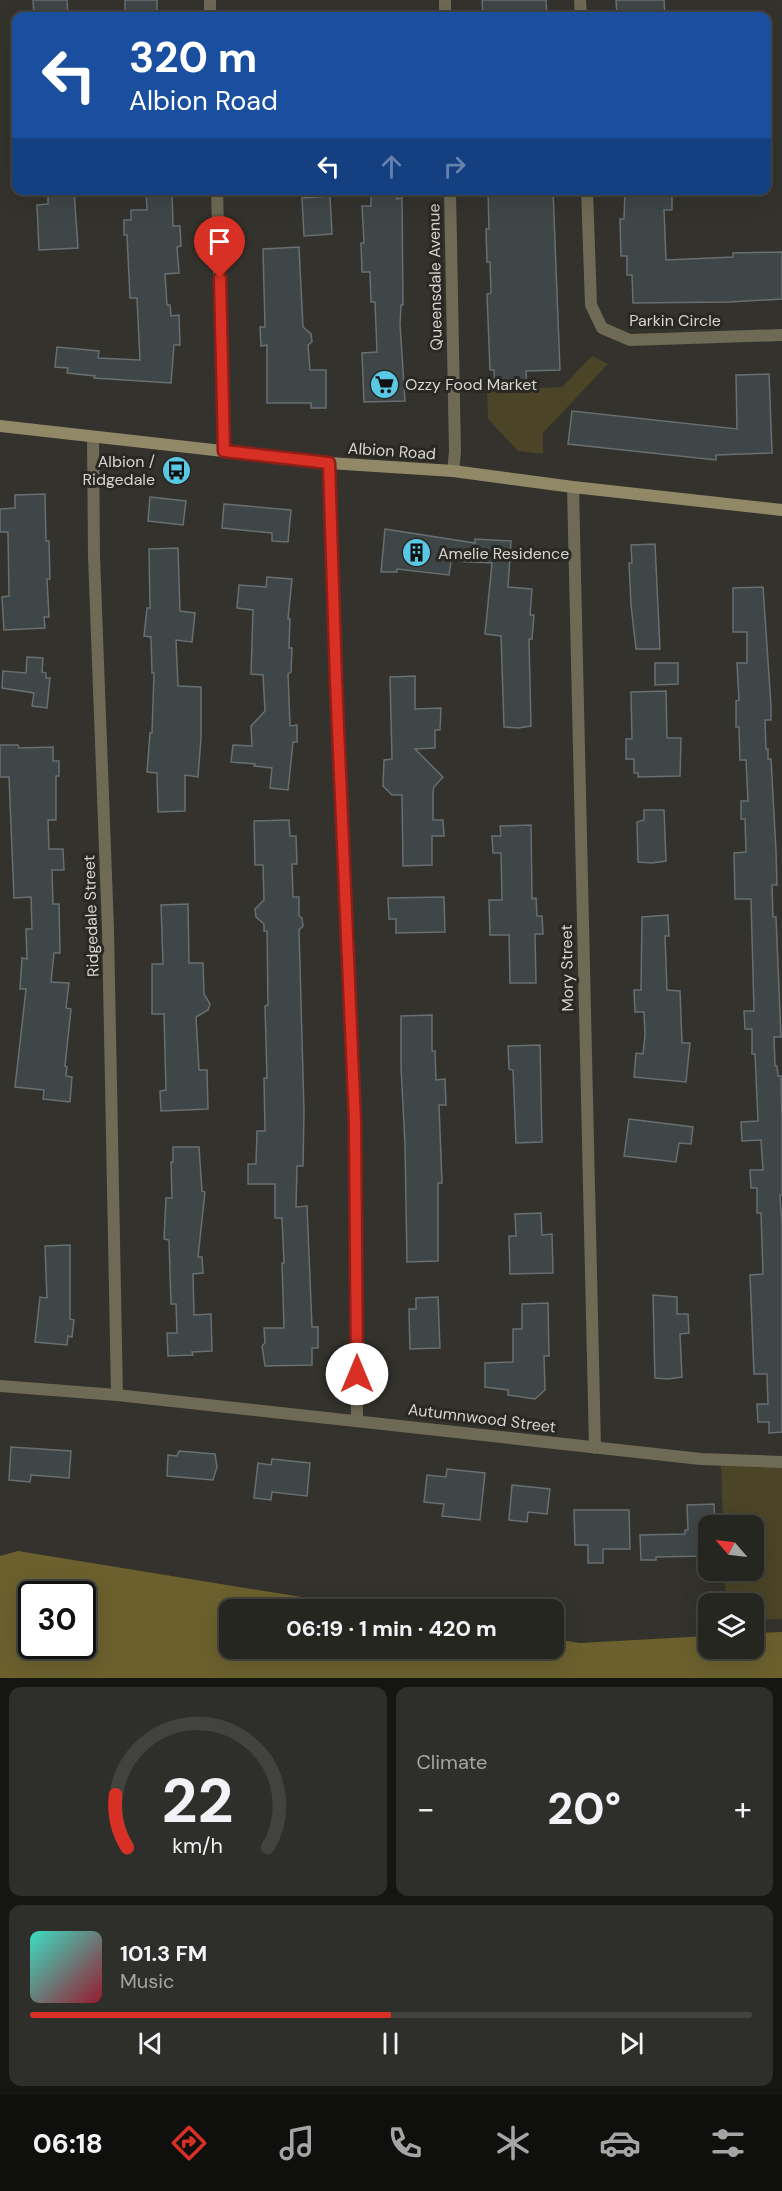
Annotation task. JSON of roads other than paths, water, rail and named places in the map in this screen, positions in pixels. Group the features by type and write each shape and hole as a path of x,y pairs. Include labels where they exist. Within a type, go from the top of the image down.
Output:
{"street":[{"path":"217,195 224,451"},
{"name":"Queensdale Avenue","path":"450,195 455,452 453,471"},
{"name":"Parkin Circle","path":"587,195 591,305 602,328 630,340 782,334"},
{"name":"Albion Road","path":"0,426 329,463 453,471 782,510"},
{"name":"Ridgedale Street","path":"93,436 94,556 108,929 117,1395"},
{"path":"329,463 336,693 355,1122 357,1420"},
{"name":"Mory Street","path":"573,487 595,1448"},
{"name":"Autumnwood Street","path":"0,1386 117,1395 357,1420 701,1460 782,1462"}],"place":[{"name":"Ozzy Food Market","path":"384,384"},
{"name":"Albion / Ridgedale","path":"176,470"},
{"name":"Amelie Residence","path":"417,553"}]}
